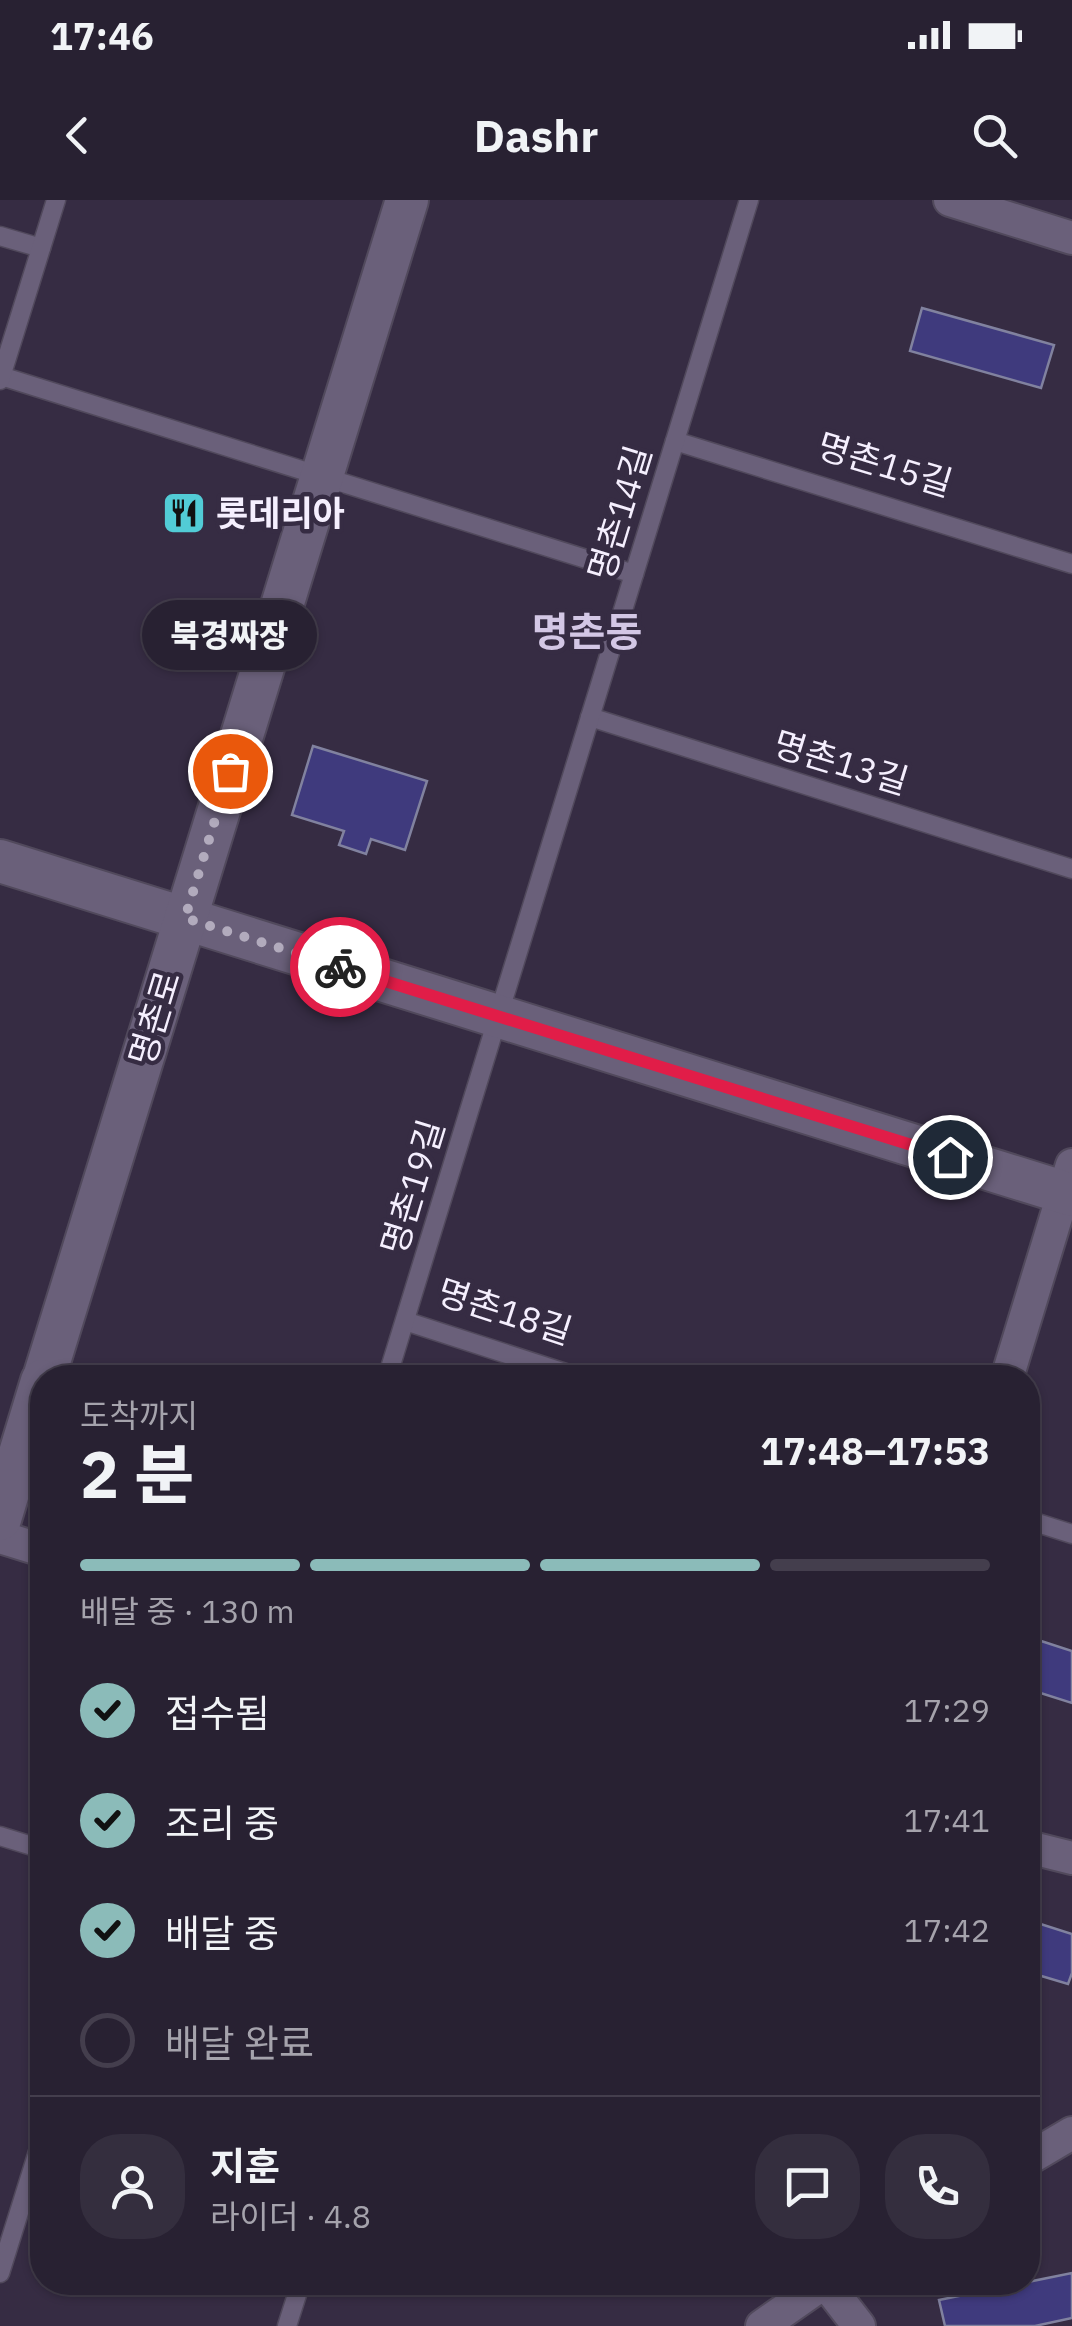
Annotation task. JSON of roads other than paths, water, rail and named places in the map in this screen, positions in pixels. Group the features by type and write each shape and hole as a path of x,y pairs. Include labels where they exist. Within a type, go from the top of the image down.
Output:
{"street":[{"name":"명촌로","path":"47,1365 407,200"},
{"path":"950,200 1072,238"},
{"path":"0,862 499,1016 1069,1184 1011,1365"},
{"name":"명촌로","path":"0,1519 30,1421"},
{"path":"0,1536 30,1546"},
{"path":"1040,1850 1072,1858"},
{"path":"1040,2152 1072,2133"},
{"path":"769,2324 809,2295"},
{"path":"834,2295 859,2326"}],"lane":[{"path":"56,200 1,378 634,574"},
{"name":"명촌14길","path":"499,1016 749,200"},
{"path":"0,236 41,248"},
{"name":"명촌15길","path":"675,441 1072,564"},
{"name":"명촌13길","path":"590,718 1072,868"},
{"name":"명촌19길","path":"391,1365 499,1016"},
{"name":"명촌18길","path":"404,1322 539,1365"},
{"path":"1040,1524 1072,1534"},
{"path":"0,1836 30,1846"},
{"path":"0,2273 30,2177"},
{"path":"287,2326 297,2295"}],"place":[{"name":"롯데리아","path":"184,513"},
{"name":"북경짜장","path":"230,771"}],"district":[{"name":"명촌동","path":"587,631"}]}
